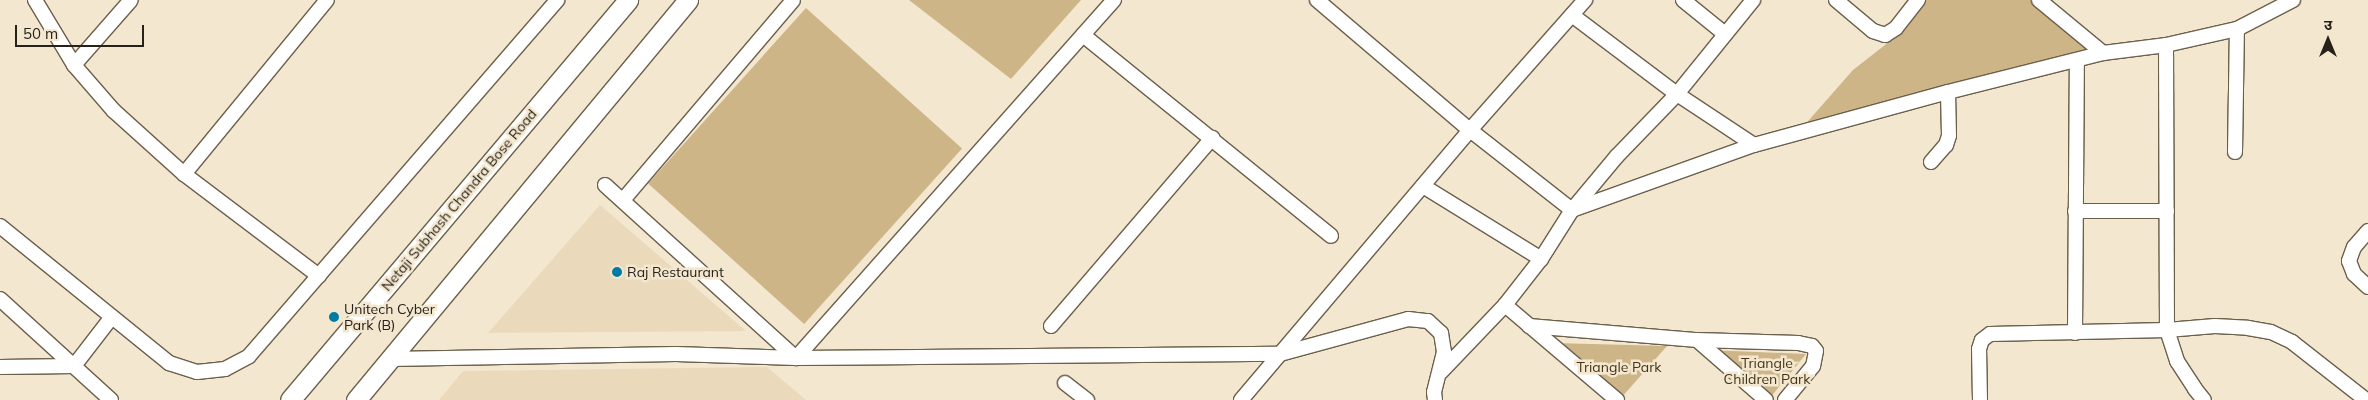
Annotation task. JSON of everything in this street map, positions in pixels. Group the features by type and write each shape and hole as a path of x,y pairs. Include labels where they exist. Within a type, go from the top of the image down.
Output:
{"main road":[{"name":"Netaji Subhash Chandra Bose Road","path":"290,400 628,0"},
{"path":"356,400 688,0"}],"street":[{"path":"35,0 74,65 114,111 184,174 319,276"},
{"path":"74,65 131,0"},
{"path":"184,174 327,0"},
{"path":"0,226 111,318 169,363 196,372 225,369 249,356 556,0"},
{"path":"623,200 793,0"},
{"path":"796,358 1114,0"},
{"path":"1317,0 1470,130 1572,210"},
{"path":"1241,400 1470,130 1585,0"},
{"path":"1683,0 1725,34"},
{"path":"1441,372 1505,305 1541,259 1572,210 1617,156 1677,94 1752,0"},
{"path":"1836,0 1873,31 1885,34 1896,28 1918,0"},
{"path":"1572,210 1754,145 1948,92 2103,53 2166,45 2237,29 2293,0"},
{"path":"2041,1 2103,53"},
{"path":"1572,15 1677,94 1754,145"},
{"path":"2235,152 2237,29"},
{"path":"1083,35 1331,236"},
{"path":"2166,45 2168,330 2177,361 2204,400"},
{"path":"2076,333 2077,60"},
{"path":"1931,162 1946,146 1949,136 1948,92"},
{"path":"1051,326 1212,138"},
{"path":"606,185 796,358"},
{"path":"1423,186 1541,259"},
{"path":"2075,211 2167,210"},
{"path":"2368,231 2354,247 2349,261 2354,274 2368,287"},
{"path":"0,298 111,400"},
{"path":"1505,305 1617,400"},
{"path":"74,366 111,318"},
{"path":"389,359 676,354 796,358 1280,354 1408,320 1428,321 1441,333 1444,352 1441,372 1434,392 1435,400"},
{"path":"1529,326 1697,340 1798,343 1812,346 1816,351 1813,366 1785,400"},
{"path":"1980,400 1979,349 1982,340 1990,334 2168,330 2215,326 2248,328 2271,332 2292,342 2367,400"},
{"path":"1697,340 1766,400"},
{"path":"0,367 74,366"},
{"path":"1065,383 1087,400"}],"shaded area":[{"path":"600,205 746,331 488,333"},
{"path":"767,367 806,400 439,400 463,371"}],"green space":[{"path":"909,0 1081,0 1011,79"},
{"path":"1921,0 2033,0 2092,50 1802,128 1853,70 1885,45"},
{"path":"806,8 962,149 804,324 648,183"},
{"name":"Triangle Park","path":"1554,343 1667,346 1621,398"},
{"name":"Triangle Children Park","path":"1710,350 1806,354 1770,398"}],"place":[{"name":"Raj Restaurant","path":"617,272"},
{"name":"Unitech Cyber Park (B)","path":"334,317"}]}
